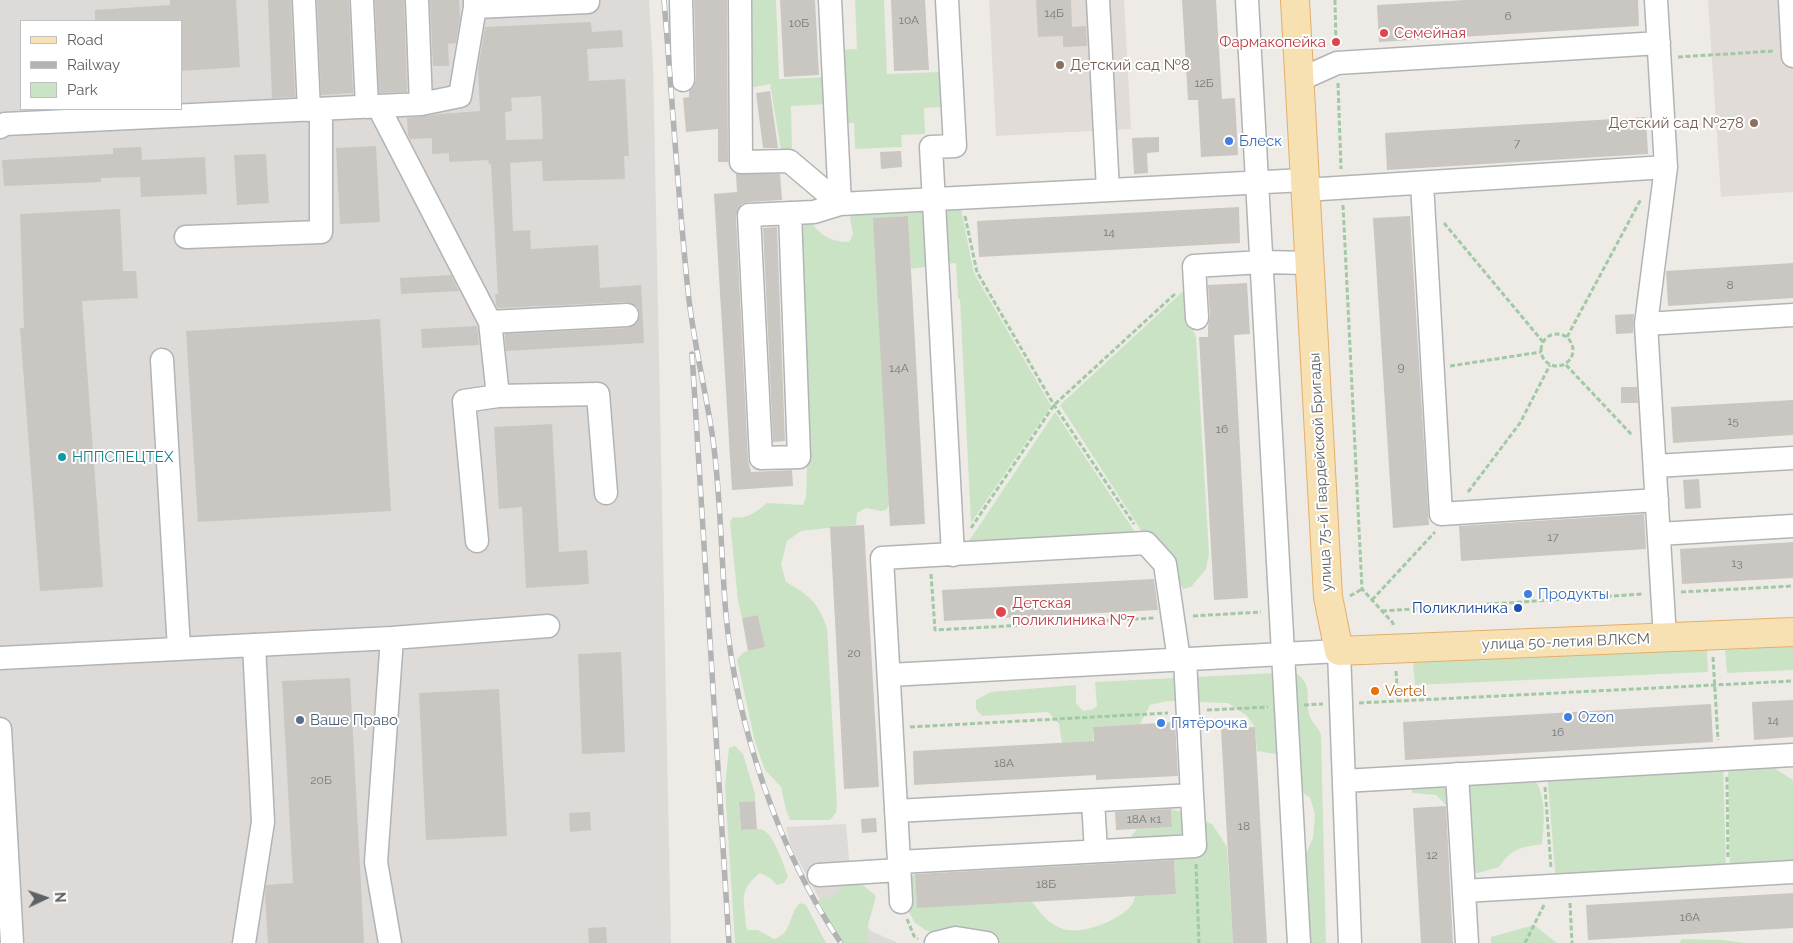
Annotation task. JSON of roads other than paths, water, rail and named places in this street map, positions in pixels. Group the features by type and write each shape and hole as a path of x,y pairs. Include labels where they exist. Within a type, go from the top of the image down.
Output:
{"main road":[{"name":"улица 75-й Гвардейской Бригады","path":"1295,0 1328,597 1339,651"},
{"name":"улица 50-летия ВЛКСМ","path":"1339,651 1793,632"}],"street":[{"path":"186,237 321,232 315,110 304,0"},
{"path":"362,0 372,106 490,322 498,396"},
{"path":"417,0 421,104"},
{"path":"0,127 5,124 421,104 460,96 475,4 588,2 588,0"},
{"path":"681,0 683,80"},
{"path":"740,0 741,162 789,161 840,204"},
{"path":"830,0 840,204"},
{"path":"947,0 954,146 931,147 953,555"},
{"path":"1098,0 1108,190"},
{"path":"1248,0 1299,943"},
{"path":"1656,0 1660,50 1662,168 1646,324 1665,638"},
{"path":"1790,0 1793,56"},
{"path":"1299,80 1337,63 1660,50"},
{"path":"790,213 799,458 761,458 749,215 790,213 814,212 840,204 1258,182 1342,188 1422,190 1662,168"},
{"path":"1422,190 1441,514 1657,500"},
{"path":"1197,318 1194,266 1262,262 1309,263"},
{"path":"490,322 627,315"},
{"path":"1646,324 1793,315"},
{"path":"162,360 179,649"},
{"path":"477,541 464,401 498,396 598,394 606,493"},
{"path":"1655,462 1793,458"},
{"path":"1659,534 1793,526"},
{"path":"819,875 899,866 1195,846 1188,712 1182,660 1165,564 1146,543 882,558 888,675 896,811 899,866 901,902"},
{"path":"0,658 392,638 548,626"},
{"path":"390,943 376,862 392,638"},
{"path":"244,943 263,822 254,645"},
{"path":"888,675 1339,651"},
{"name":"улица 75-й Гвардейской Бригады","path":"1339,651 1350,943"},
{"path":"0,729 12,943"},
{"path":"1344,781 1793,755"},
{"path":"1457,774 1467,943"},
{"path":"896,811 1192,795"},
{"path":"1093,801 1096,852"},
{"path":"1464,891 1793,872"},
{"path":"936,943 956,938 987,943"}],"railway":[{"path":"664,0 688,291 716,462 726,615 739,700 750,743 780,828 798,869 841,943"},
{"path":"692,354 729,943"}],"place":[{"name":"Семейная","path":"1384,33"},
{"name":"Фармакопейка","path":"1336,42"},
{"name":"Детский сад №8","path":"1060,65"},
{"name":"Детский сад №278","path":"1754,123"},
{"name":"Блеск","path":"1229,141"},
{"name":"НППСПЕЦТЕХ","path":"62,457"},
{"name":"Продукты","path":"1528,594"},
{"name":"Поликлиника","path":"1518,608"},
{"name":"Детская поликлиника №7","path":"1001,612"},
{"name":"Vertel","path":"1375,691"},
{"name":"Ozon","path":"1568,717"},
{"name":"Ваше Право","path":"300,720"},
{"name":"Пятёрочка","path":"1161,723"}]}
